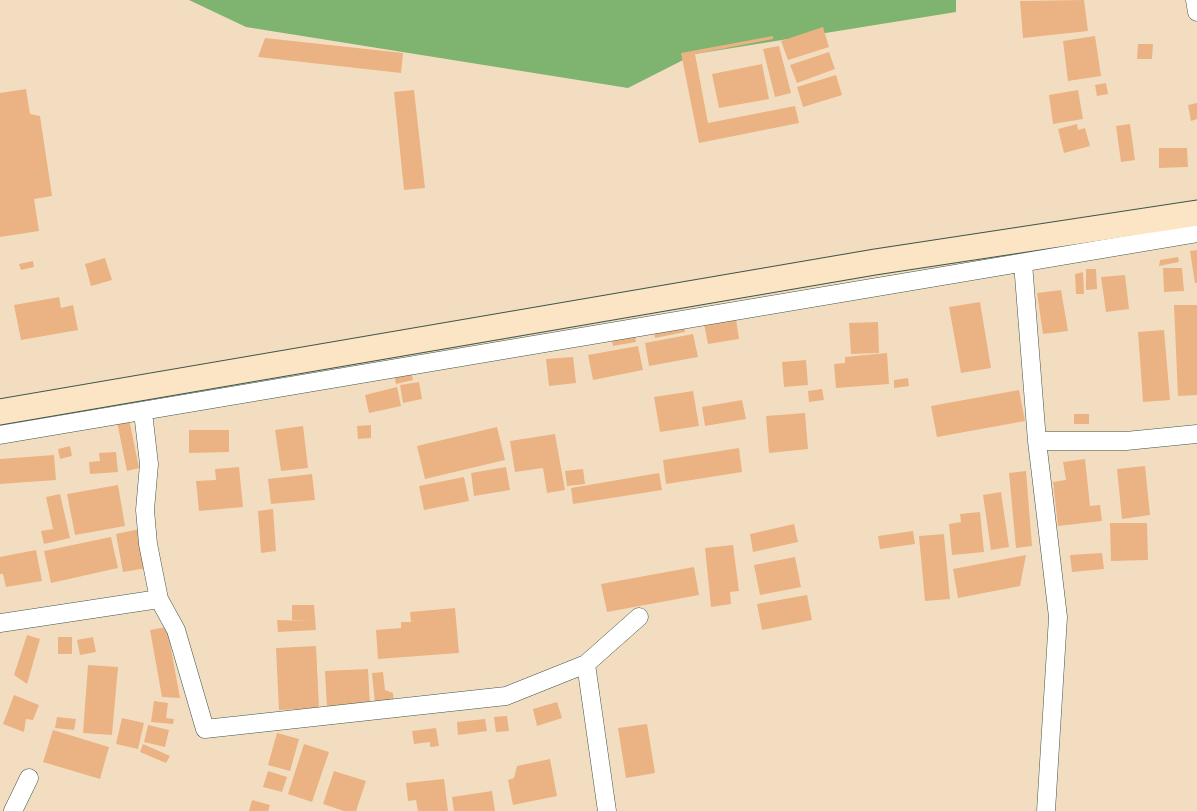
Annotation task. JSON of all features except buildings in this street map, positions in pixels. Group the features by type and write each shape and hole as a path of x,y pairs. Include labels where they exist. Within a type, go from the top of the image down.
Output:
{"main road":[{"path":"0,412 856,265 1197,213"}],"street":[{"path":"1195,0 1197,12"},
{"path":"0,435 1197,233"},
{"path":"1024,263 1037,441 1058,616 1046,811"},
{"path":"143,412 149,464 145,510 148,544 159,599 176,630 205,729 506,696 586,664 639,617"},
{"path":"1037,441 1126,441 1197,434"},
{"path":"0,623 159,599"},
{"path":"586,664 607,811"},
{"path":"13,811 29,778"}],"green space":[{"path":"189,0 956,0 956,12 695,54 628,88 246,27"}]}
